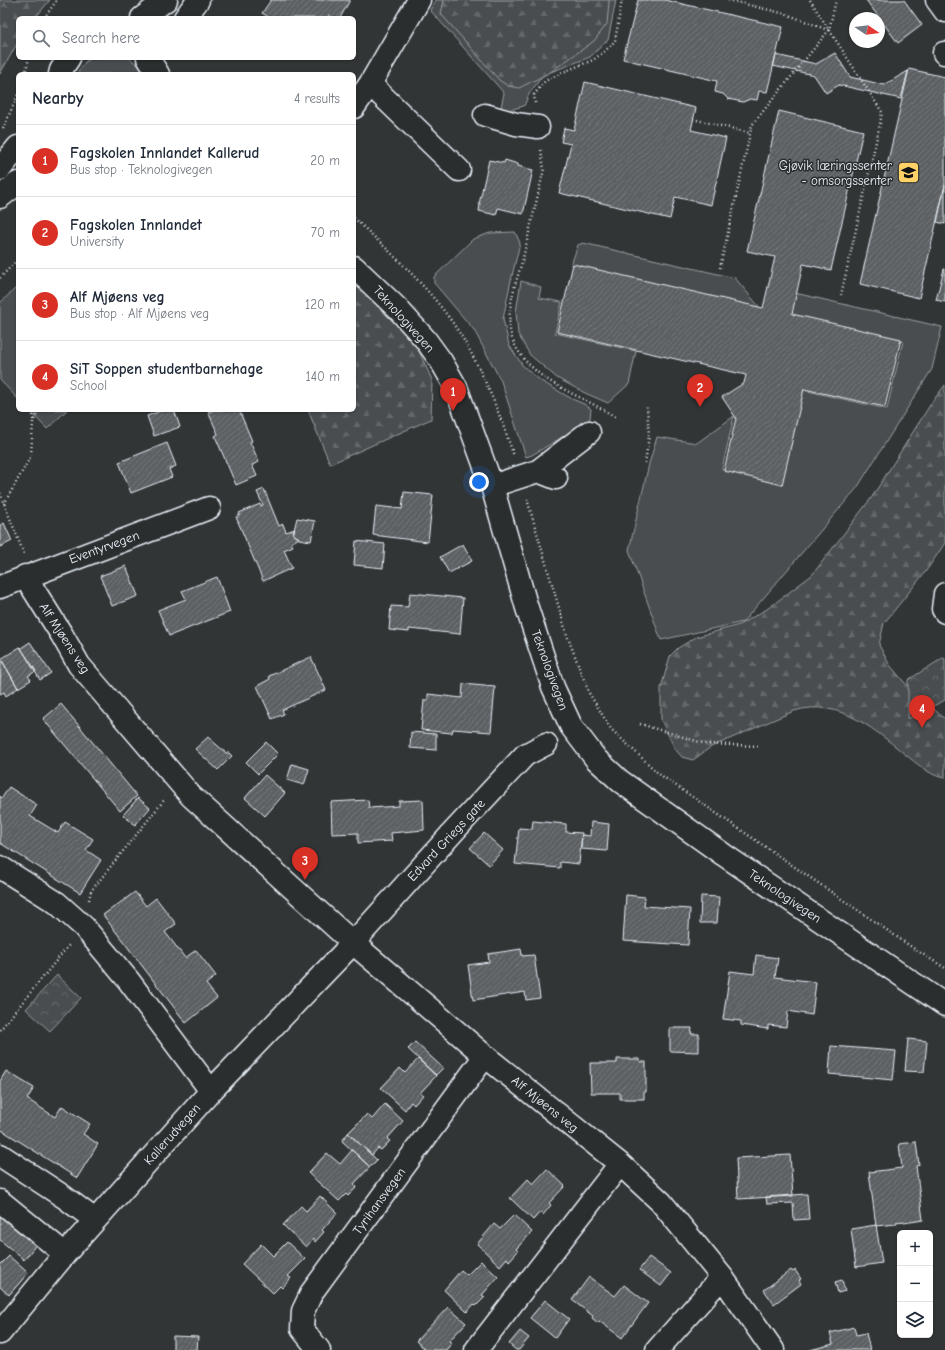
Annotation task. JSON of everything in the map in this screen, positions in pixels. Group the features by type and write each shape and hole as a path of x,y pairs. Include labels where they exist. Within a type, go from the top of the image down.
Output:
{"street":[{"path":"145,16 166,0"},
{"path":"186,16 198,0"},
{"path":"937,0 945,11"},
{"path":"356,104 370,84 414,2"},
{"path":"60,72 68,60"},
{"path":"370,84 459,170"},
{"path":"485,115 516,124 538,127"},
{"path":"0,169 16,149"},
{"path":"0,197 16,185"},
{"name":"Teknologivegen","path":"356,268 425,339 442,361 456,388 492,486 527,608 553,687 571,726 596,759 626,786 945,1005"},
{"path":"492,486 547,474 589,432"},
{"name":"Eventyrvegen","path":"0,587 209,508"},
{"name":"Alf Mjøens veg","path":"26,576 79,665 191,796 353,943 485,1056 620,1164 661,1202 722,1277 773,1350"},
{"path":"945,594 943,610 945,612"},
{"name":"Edvard Griegs gate","path":"353,943 525,755 546,744"},
{"path":"0,867 57,903 84,927 129,981 211,1091"},
{"name":"Kallerudvegen","path":"0,1333 65,1254 211,1091 353,943"},
{"name":"Tyrihansvegen","path":"319,1350 302,1329 303,1311 312,1292 485,1056"},
{"path":"0,1155 64,1197 95,1220"},
{"path":"476,1350 620,1164"},
{"path":"0,1201 65,1254"},
{"path":"657,1350 722,1277"}],"path":[{"path":"45,16 57,0"},
{"path":"615,417 602,408 561,388 541,375 526,362 515,346 510,329 511,305 544,169 534,95 545,81 593,60 615,41 622,0"},
{"path":"728,0 786,14 829,30"},
{"path":"810,0 882,112 841,295"},
{"path":"720,268 752,125 829,30 836,0"},
{"path":"26,72 28,60"},
{"path":"3,130 16,99"},
{"path":"693,119 750,133"},
{"path":"356,220 421,284"},
{"path":"0,278 16,261"},
{"path":"644,463 649,436 647,407"},
{"path":"4,504 31,456 33,412"},
{"path":"33,422 38,412"},
{"path":"0,493 25,556 26,576"},
{"path":"640,724 706,744 760,746"},
{"path":"611,729 660,774 916,950 945,968"}],"green space":[{"path":"0,0 50,0 37,16 16,16 16,46 0,74"},
{"path":"436,0 616,0 608,40 590,57 543,75 529,94 524,106 500,112 504,93 430,10"},
{"path":"444,0 609,0 609,2 607,24 594,41 549,73 519,88 508,86 499,80 441,14"},
{"path":"88,60 132,60 138,65 143,72 78,72 85,62"},
{"path":"515,232 520,243 503,319 509,345 523,366 541,381 591,409 590,418 586,423 532,455 526,457 501,381 474,330 434,283 434,277 473,239 490,233"},
{"path":"583,243 735,278 761,309 571,265 578,245"},
{"path":"521,281 541,287 539,298 562,302 555,333 636,351 629,384 608,403 557,378 530,355 518,334 516,312"},
{"path":"356,282 409,329 432,380 431,419 330,464 309,412 356,412"},
{"path":"16,288 16,397 0,380 0,303"},
{"path":"795,293 942,327 932,369 857,488 743,622 661,640 629,550 649,464 657,437 697,443 734,416 722,469 780,483 803,390 887,409 903,341 790,316"},
{"path":"945,385 945,543 926,571 884,623 879,645 889,664 904,682 945,719 945,778 936,776 927,771 871,728 843,713 827,709 811,708 794,711 711,747 693,760 682,757 675,749 661,720 661,688 670,656 678,648 696,637 739,625 767,609 812,575 872,497 932,402"},
{"path":"31,412 65,412 47,429"},
{"path":"943,658 945,659 945,700 908,719 908,680"},
{"path":"57,975 81,998 50,1031 26,1009"}],"building":[{"path":"271,0 350,0 341,16 267,16 262,13"},
{"path":"638,0 665,0 783,27 767,92 759,91 757,100 750,99 743,102 728,99 723,94 715,92 717,81 623,59"},
{"path":"866,0 904,0 922,25 898,43 885,26 885,12 875,12"},
{"path":"835,53 850,77 884,85 908,71 901,99 839,85 826,93 814,75 773,66 776,55 816,64"},
{"path":"909,69 945,77 945,185 919,298 860,284"},
{"path":"585,82 696,108 691,130 726,138 711,205 675,197 670,219 559,193 571,144 561,142 564,128 574,130"},
{"path":"779,111 863,131 831,270 803,264 792,314 901,339 885,407 804,389 782,485 724,471 736,418 722,397 744,383 746,375 557,332 573,264 763,308 775,257 747,251"},
{"path":"489,160 504,163 505,160 518,164 518,166 533,170 523,214 498,208 496,215 479,211 479,204"},
{"path":"945,185 945,224 937,222"},
{"path":"945,269 945,302 936,300"},
{"path":"158,412 175,412 180,427 154,436 147,416"},
{"path":"208,412 240,412 252,441 250,442 259,462 252,465 257,476 236,485 215,436 218,434"},
{"path":"167,443 176,466 169,469 172,477 131,493 119,462"},
{"path":"264,489 279,526 283,524 286,532 295,529 293,534 299,538 291,543 293,546 284,550 292,568 263,581 236,517 240,515 239,513 260,504 261,506 263,505 257,492"},
{"path":"404,492 433,495 428,542 373,535 376,506 402,509"},
{"path":"297,518 315,521 311,541 299,539 293,534"},
{"path":"4,523 12,541 0,547 0,525"},
{"path":"356,541 385,544 383,568 354,565"},
{"path":"463,544 472,561 449,573 440,557"},
{"path":"126,566 138,596 112,606 100,576"},
{"path":"217,577 230,612 169,636 158,610 186,599 182,591"},
{"path":"410,593 463,598 460,634 409,629 409,632 389,630 391,606 408,607"},
{"path":"30,642 51,673 40,680 21,648"},
{"path":"20,647 36,671 28,676 31,680 18,688 1,659"},
{"path":"311,657 326,690 282,710 284,714 272,719 257,686 270,679 269,676"},
{"path":"1,659 18,688 6,696 4,692 0,694"},
{"path":"463,684 495,687 491,732 453,729 452,733 421,730 424,700 428,700 428,694 462,698"},
{"path":"61,704 137,796 120,811 43,719"},
{"path":"411,732 436,734 436,750 410,748"},
{"path":"208,737 226,753 229,753 232,756 218,770 195,749"},
{"path":"266,742 278,754 258,774 246,762"},
{"path":"292,764 309,769 304,785 287,780"},
{"path":"265,775 285,793 265,816 245,798"},
{"path":"9,787 37,805 30,816 58,833 65,822 93,839 86,850 101,860 80,893 0,843 0,796 2,798"},
{"path":"138,798 150,808 135,825 123,815"},
{"path":"368,800 369,808 399,806 399,801 423,800 424,830 391,833 392,841 358,843 358,833 332,834 331,802"},
{"path":"533,821 566,824 566,832 582,833 579,864 560,862 560,868 515,864 519,828 532,829"},
{"path":"591,822 609,824 607,851 581,849 582,835 590,836"},
{"path":"484,833 503,850 489,865 470,848"},
{"path":"135,892 146,906 156,898 176,924 165,932 185,958 196,950 216,976 206,984 217,998 186,1023 103,915"},
{"path":"626,895 645,897 644,906 690,909 688,945 623,941"},
{"path":"701,896 719,897 717,923 700,923"},
{"path":"521,949 522,956 534,955 540,998 526,1000 525,992 473,1000 468,965 489,962 488,954"},
{"path":"756,955 778,958 775,977 816,982 812,1015 788,1011 786,1027 768,1025 768,1029 741,1025 741,1021 723,1019 730,971 754,974"},
{"path":"670,1028 692,1028 691,1034 699,1034 699,1052 670,1051"},
{"path":"908,1039 927,1041 924,1072 905,1071"},
{"path":"415,1042 443,1068 436,1075 408,1049"},
{"path":"831,1046 896,1051 893,1080 829,1074"},
{"path":"418,1059 436,1076 420,1093 423,1095 414,1105 411,1102 405,1110 381,1088 400,1068 405,1073"},
{"path":"617,1059 640,1059 640,1062 646,1062 646,1092 644,1092 644,1099 620,1099 620,1093 591,1093 590,1063 617,1063"},
{"path":"6,1071 34,1088 27,1099 55,1117 62,1106 90,1124 83,1134 98,1144 77,1178 0,1129 0,1081"},
{"path":"385,1104 403,1121 387,1139 390,1141 381,1150 378,1148 372,1155 348,1133 367,1114 372,1119"},
{"path":"348,1133 377,1160 370,1167 342,1141"},
{"path":"916,1142 919,1165 916,1166 923,1220 904,1223 904,1221 896,1222 896,1224 876,1226 869,1172 902,1168 899,1144"},
{"path":"352,1150 370,1167 354,1184 357,1187 348,1196 346,1194 339,1201 308,1173 327,1153 340,1164"},
{"path":"790,1155 793,1196 738,1199 736,1158"},
{"path":"547,1169 565,1186 549,1203 551,1205 543,1215 540,1212 533,1220 510,1198 528,1179 533,1184"},
{"path":"807,1194 809,1219 794,1220 793,1203 767,1204 766,1197"},
{"path":"320,1196 337,1213 322,1230 324,1232 315,1242 313,1239 306,1247 283,1225 301,1206 306,1211"},
{"path":"0,1211 38,1242 24,1260 0,1240"},
{"path":"514,1215 532,1232 516,1249 518,1251 509,1261 507,1258 500,1266 477,1244 494,1224 500,1229"},
{"path":"876,1225 882,1263 856,1267 851,1229"},
{"path":"287,1242 305,1259 288,1276 291,1278 282,1288 280,1286 273,1293 242,1264 261,1244 273,1256"},
{"path":"9,1256 28,1273 9,1295 0,1287 0,1265"},
{"path":"649,1257 671,1273 661,1286 639,1270"},
{"path":"481,1261 498,1277 482,1295 485,1297 476,1306 474,1304 467,1312 444,1290 461,1270 467,1275"},
{"path":"791,1270 793,1272 795,1270 801,1279 799,1280 801,1284 774,1304 764,1290"},
{"path":"589,1277 615,1296 624,1285 648,1303 622,1338 599,1321 598,1323 592,1318 593,1316 572,1300"},
{"path":"842,1280 845,1291 838,1293 835,1282"},
{"path":"545,1300 569,1319 555,1338 530,1318"},
{"path":"448,1307 466,1323 449,1341 452,1343 446,1350 426,1350 416,1341"},
{"path":"854,1327 856,1335 866,1333 870,1350 810,1350 833,1344 830,1333"},
{"path":"520,1331 529,1338 519,1350 516,1350 509,1344"},
{"path":"173,1336 198,1337 197,1350 173,1350"}],"place":[{"name":"Gjøvik læringssenter - omsorgssenter","path":"908,172"},
{"name":"Fagskolen Innlandet","path":"700,407"},
{"name":"Fagskolen Innlandet Kallerud","path":"453,411"},
{"name":"SiT Soppen studentbarnehage","path":"922,728"},
{"name":"Alf Mjøens veg","path":"305,880"}]}
